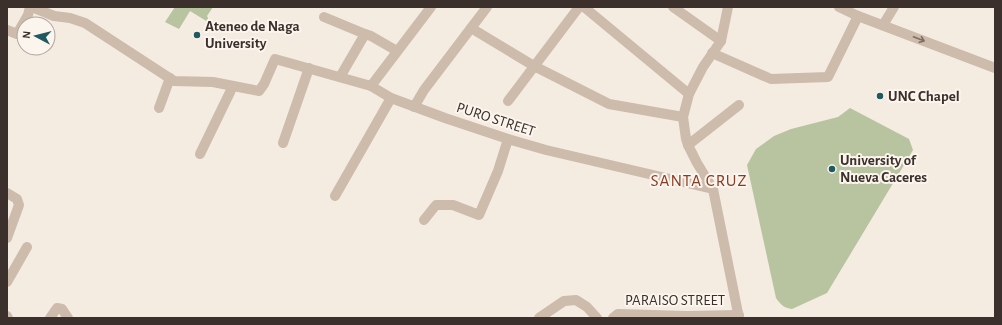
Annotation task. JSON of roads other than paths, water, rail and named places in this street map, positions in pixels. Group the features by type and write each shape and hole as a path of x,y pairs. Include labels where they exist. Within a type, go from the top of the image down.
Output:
{"street":[{"path":"7,30 17,34 31,7 54,16 85,22 174,81 213,82 233,86 200,154"},
{"path":"371,86 431,7"},
{"path":"414,107 424,90 487,7"},
{"path":"508,101 579,7"},
{"path":"584,7 690,94"},
{"path":"673,7 721,41"},
{"path":"728,7 721,41 712,53 690,94 683,117 688,145 713,189 739,317"},
{"path":"839,7 858,16 995,68"},
{"path":"883,25 894,7"},
{"path":"712,53 771,79 828,77 858,16"},
{"path":"324,17 372,36 397,51"},
{"path":"471,28 534,66 609,104 683,117"},
{"path":"340,77 365,34"},
{"name":"PURO STREET","path":"233,86 259,91 264,84 275,59 371,86 391,98 414,107 508,139 546,150 713,189"},
{"path":"283,144 309,68"},
{"path":"159,108 170,78"},
{"path":"335,196 391,98"},
{"path":"688,145 739,105"},
{"path":"424,220 436,205 453,204 479,215 498,171 508,139"},
{"path":"7,193 17,199 19,205 7,238"},
{"path":"7,282 27,247"},
{"path":"539,318 564,301 576,300 587,307 597,318"},
{"path":"50,318 57,308 62,309 68,318"},
{"name":"PARAISO STREET","path":"613,318 618,314 739,317"}],"place":[{"name":"Ateneo de Naga University","path":"197,35"},
{"name":"UNC Chapel","path":"880,96"},
{"name":"University of Nueva Caceres","path":"832,169"}],"district":[{"name":"SANTA CRUZ","path":"699,180"}]}
